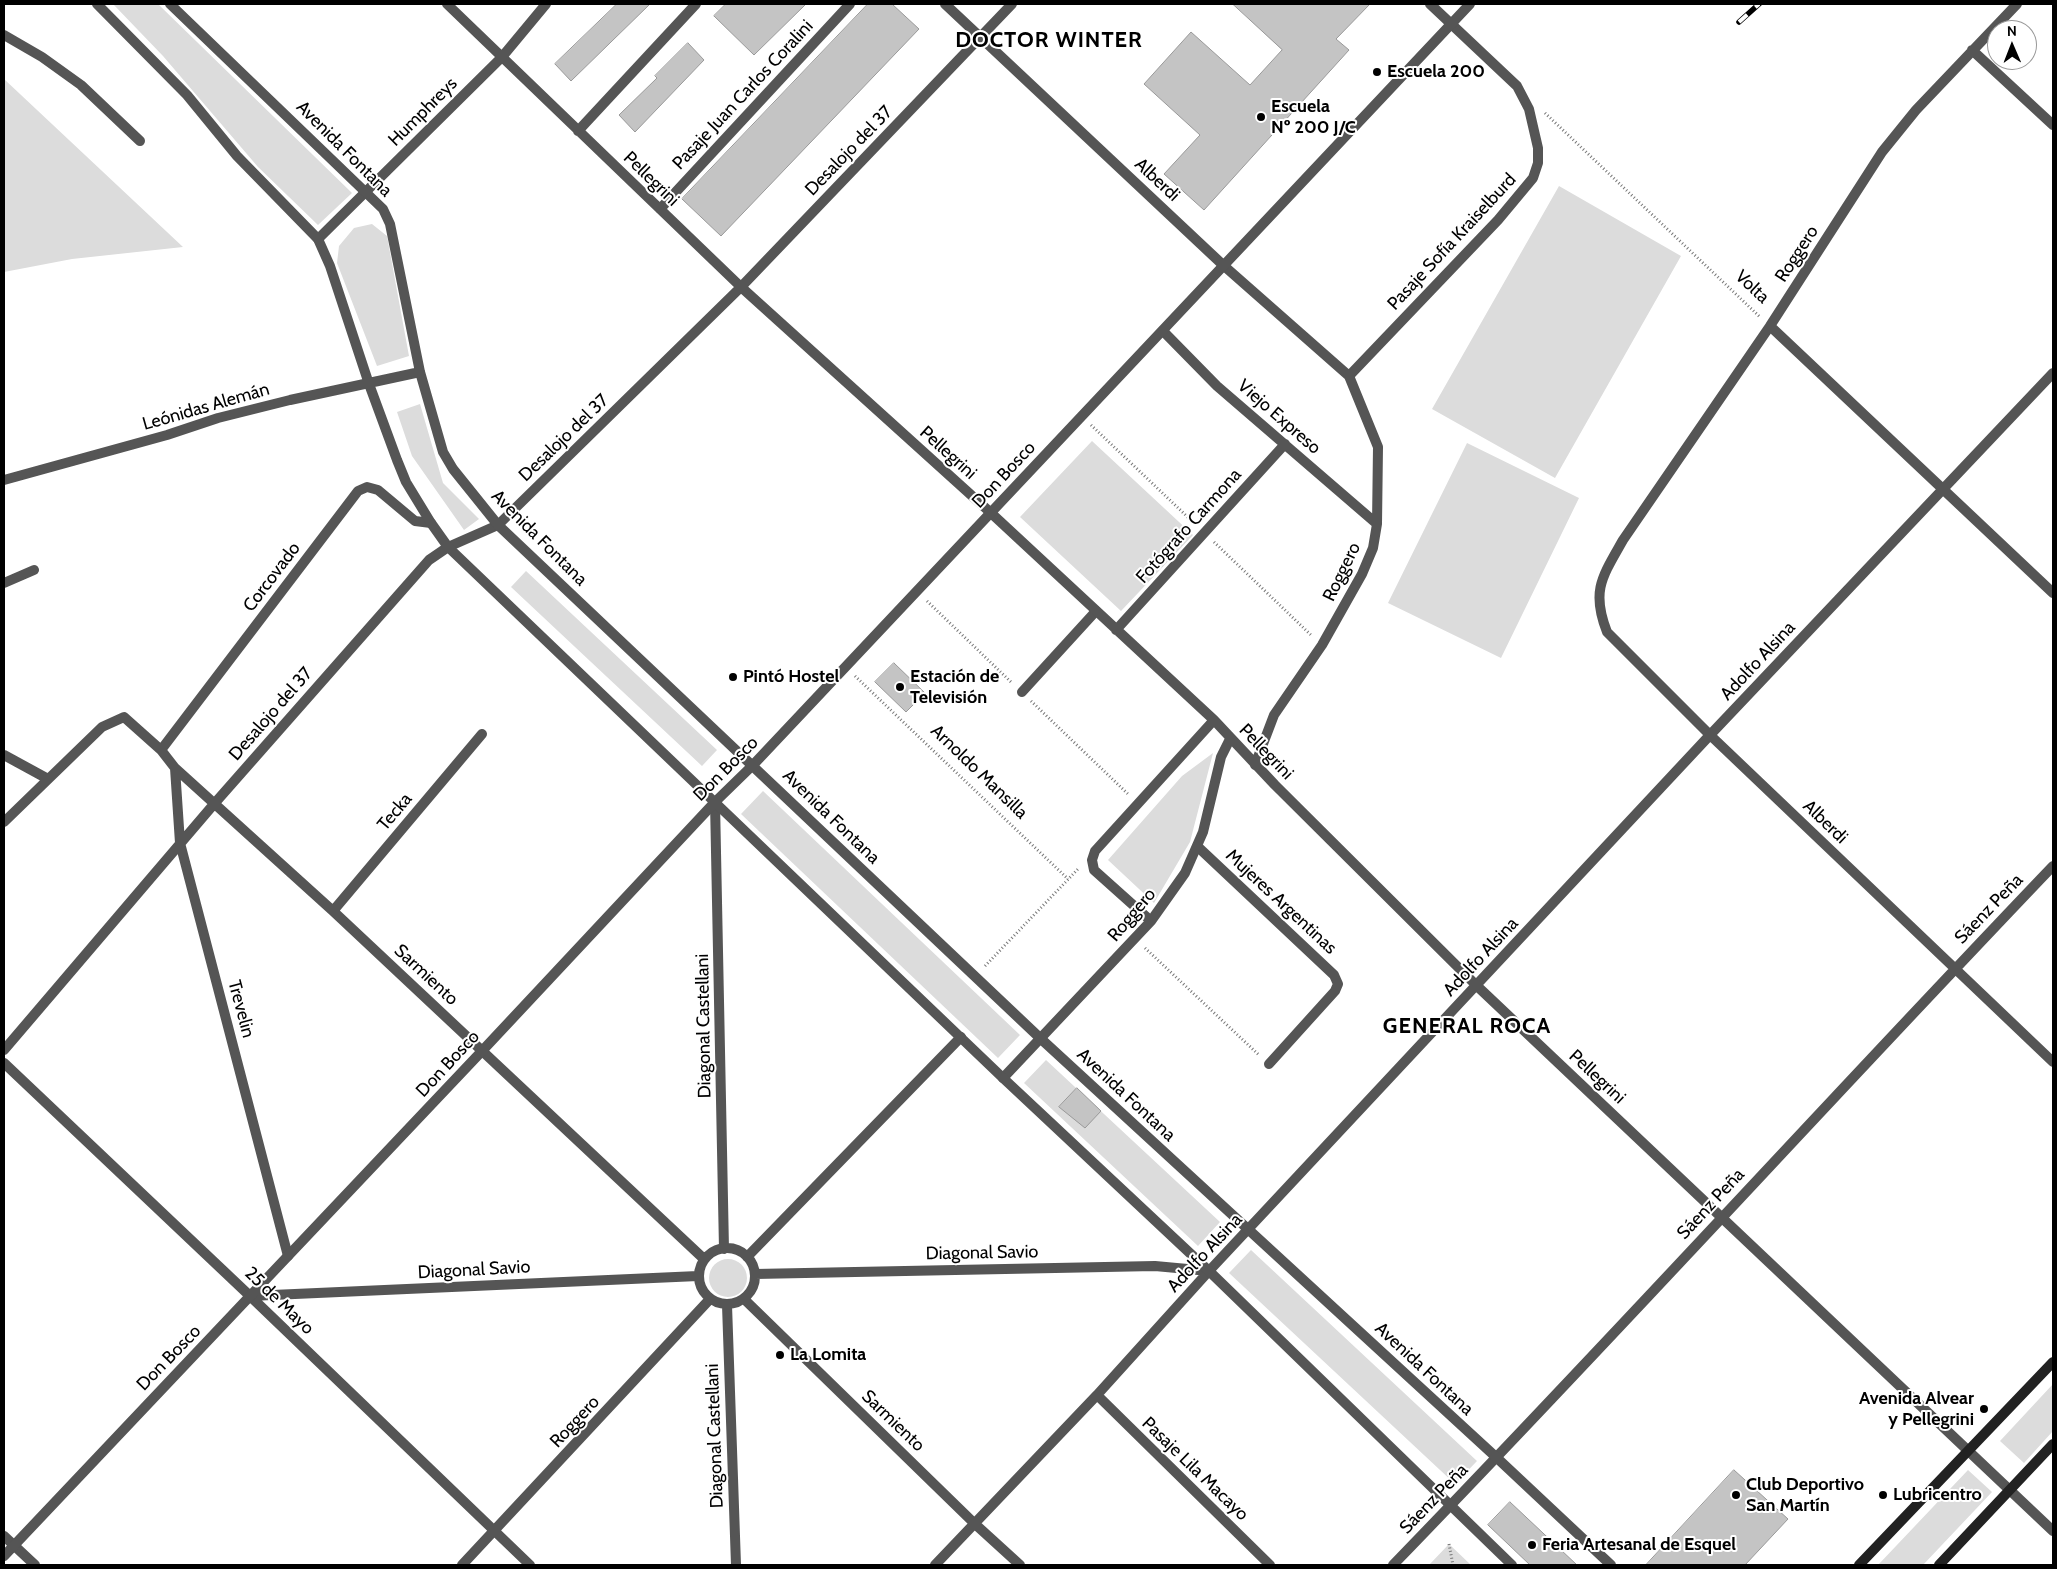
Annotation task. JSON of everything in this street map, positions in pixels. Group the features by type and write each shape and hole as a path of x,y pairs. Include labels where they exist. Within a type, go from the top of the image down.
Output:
{"main road":[{"path":"1860,1565 2053,1362"},
{"path":"1939,1565 2053,1444"}],"street":[{"path":"97,4 187,95 237,156 318,238 330,266 369,384 406,482 448,547 1002,1078 1209,1271 1512,1565"},
{"name":"Avenida Fontana","path":"170,4 383,210 390,224 420,372 443,452 453,469 498,525 1040,1038 1611,1565"},
{"name":"Pellegrini","path":"447,4 741,287 991,513 1214,720 1255,765 1477,986 2053,1531"},
{"name":"Humphreys","path":"318,238 366,193 502,57 546,4"},
{"path":"578,131 696,4"},
{"name":"Pasaje Juan Carlos Coralini","path":"660,209 850,4"},
{"name":"Alberdi","path":"945,4 1223,265 1349,376"},
{"name":"Desalojo del 37","path":"4,1050 180,843 429,560 448,547 498,525 741,287 1012,4"},
{"path":"1430,4 1451,23"},
{"name":"Don Bosco","path":"4,1556 715,802 753,765 846,667 1470,4"},
{"name":"Roggero","path":"1599,592 1607,568 1623,540 1770,326 1882,152 1916,110 2017,4"},
{"name":"Pasaje Sofía Kraiselburd","path":"1349,376 1498,220 1533,178 1538,163 1538,148 1529,109 1517,86 1451,23"},
{"path":"4,35 42,57 81,85 140,141"},
{"path":"1972,50 2053,125"},
{"name":"Volta","path":"1770,326 2053,594"},
{"name":"Viejo Expreso","path":"1163,331 1218,386 1377,524"},
{"name":"Leónidas Alemán","path":"4,480 158,438 218,418 290,400 420,372"},
{"name":"Adolfo Alsina","path":"935,1565 1097,1395 1209,1271 1710,735 2053,373"},
{"name":"Roggero","path":"1255,765 1274,715 1322,645 1362,574 1373,548 1377,524 1378,448 1349,376"},
{"name":"Fotógrafo Carmona","path":"1116,630 1285,444"},
{"name":"Corcovado","path":"161,750 358,491 367,487 378,490 415,521 431,523"},
{"path":"4,583 34,570"},
{"name":"Alberdi","path":"1599,592 1599,612 1607,632 1710,735 2053,1062"},
{"path":"1022,692 1096,611"},
{"name":"Sarmiento","path":"48,779 102,727 124,717 161,750 175,768 482,1050 704,1259"},
{"path":"1152,921 1094,870 1093,856 1214,720"},
{"name":"Tecka","path":"333,912 482,734"},
{"name":"Roggero","path":"1002,1078 1152,921 1185,873 1198,847 1221,757 1230,739"},
{"path":"4,755 48,779 4,822"},
{"name":"Trevelin","path":"175,768 180,843 288,1256"},
{"name":"Diagonal Castellani","path":"715,802 724,1249"},
{"name":"Mujeres Argentinas","path":"1198,847 1334,975 1338,984 1335,991 1269,1064"},
{"name":"Sáenz Peña","path":"1393,1565 1497,1458 1722,1216 2053,866"},
{"path":"747,1257 961,1038"},
{"name":"25 de Mayo","path":"4,1063 530,1565"},
{"path":"724,1249 739,1251 747,1257 752,1264 755,1274 754,1284 744,1298 736,1303 727,1305 710,1300 700,1285 698,1276 704,1259 711,1253 724,1249"},
{"name":"Diagonal Savio","path":"755,1274 1154,1266 1209,1271"},
{"name":"Diagonal Savio","path":"250,1296 698,1276"},
{"name":"Sarmiento","path":"744,1298 974,1524 1020,1565"},
{"name":"Roggero","path":"462,1565 710,1300"},
{"name":"Diagonal Castellani","path":"727,1305 736,1565"},
{"name":"Pasaje Lila Macayo","path":"1097,1395 1270,1565"},
{"path":"4,1536 35,1565"}],"path":[{"name":"Volta","path":"1545,113 1770,326"},
{"name":"Arnoldo Mansilla","path":"846,667 1068,880"},
{"path":"975,976 1093,856"},
{"path":"1135,938 1269,1064"},
{"path":"1449,1544 1453,1565"}],"shaded area":[{"path":"113,4 158,4 352,193 318,225 258,167 163,56"},
{"path":"4,79 183,247 72,259 4,272"},
{"path":"1559,186 1681,256 1555,478 1432,409"},
{"path":"372,224 387,236 409,356 377,366 337,263 339,246 354,228"},
{"path":"420,404 443,483 479,519 464,530 412,456 397,412"},
{"path":"1092,441 1193,535 1121,611 1020,517"},
{"path":"1467,443 1579,498 1501,658 1388,603"},
{"path":"526,571 717,750 702,766 511,587"},
{"path":"1213,753 1190,842 1154,903 1108,860 1182,776"},
{"path":"763,791 1020,1035 998,1058 741,814"},
{"path":"1046,1060 1220,1222 1198,1246 1024,1083"},
{"path":"1251,1250 1477,1461 1455,1484 1229,1273"},
{"path":"728,1259 742,1264 747,1278 742,1292 728,1297 714,1292 709,1278 714,1264"},
{"path":"2053,1384 2053,1431 2024,1463 2000,1441"},
{"path":"1968,1470 1992,1492 1923,1565 1878,1565"},
{"path":"1449,1544 1471,1565 1429,1565"}],"building":[{"path":"617,4 650,4 571,81 555,64"},
{"path":"726,4 806,4 754,55 714,16"},
{"path":"868,4 892,4 919,29 721,236 682,199"},
{"path":"1233,4 1370,4 1336,39 1349,50 1204,210 1164,174 1200,135 1144,84 1191,32 1250,85 1282,50"},
{"path":"688,43 704,60 635,132 619,115 657,78 655,76"},
{"name":"Estación de Televisión","path":"894,663 925,693 906,712 875,682"},
{"path":"1077,1088 1101,1111 1085,1128 1059,1107"},
{"name":"Club Deportivo San Martín","path":"1734,1470 1788,1519 1745,1565 1646,1565"},
{"name":"Feria Artesanal de Esquel","path":"1510,1502 1577,1565 1530,1565 1488,1525"}],"railway":[{"path":"1739,22 1759,4"}],"place":[{"name":"Escuela 200","path":"1377,72"},
{"name":"Escuela Nº 200 J/C","path":"1261,117"},
{"name":"Pintó Hostel","path":"733,677"},
{"name":"Estación de Televisión","path":"900,687"},
{"name":"La Lomita","path":"780,1355"},
{"name":"Avenida Alvear y Pellegrini","path":"1984,1409"},
{"name":"Club Deportivo San Martín","path":"1736,1495"},
{"name":"Lubricentro","path":"1883,1495"},
{"name":"Feria Artesanal de Esquel","path":"1532,1545"}],"district":[{"name":"DOCTOR WINTER","path":"1049,41"},
{"name":"GENERAL ROCA","path":"1467,1027"}]}
